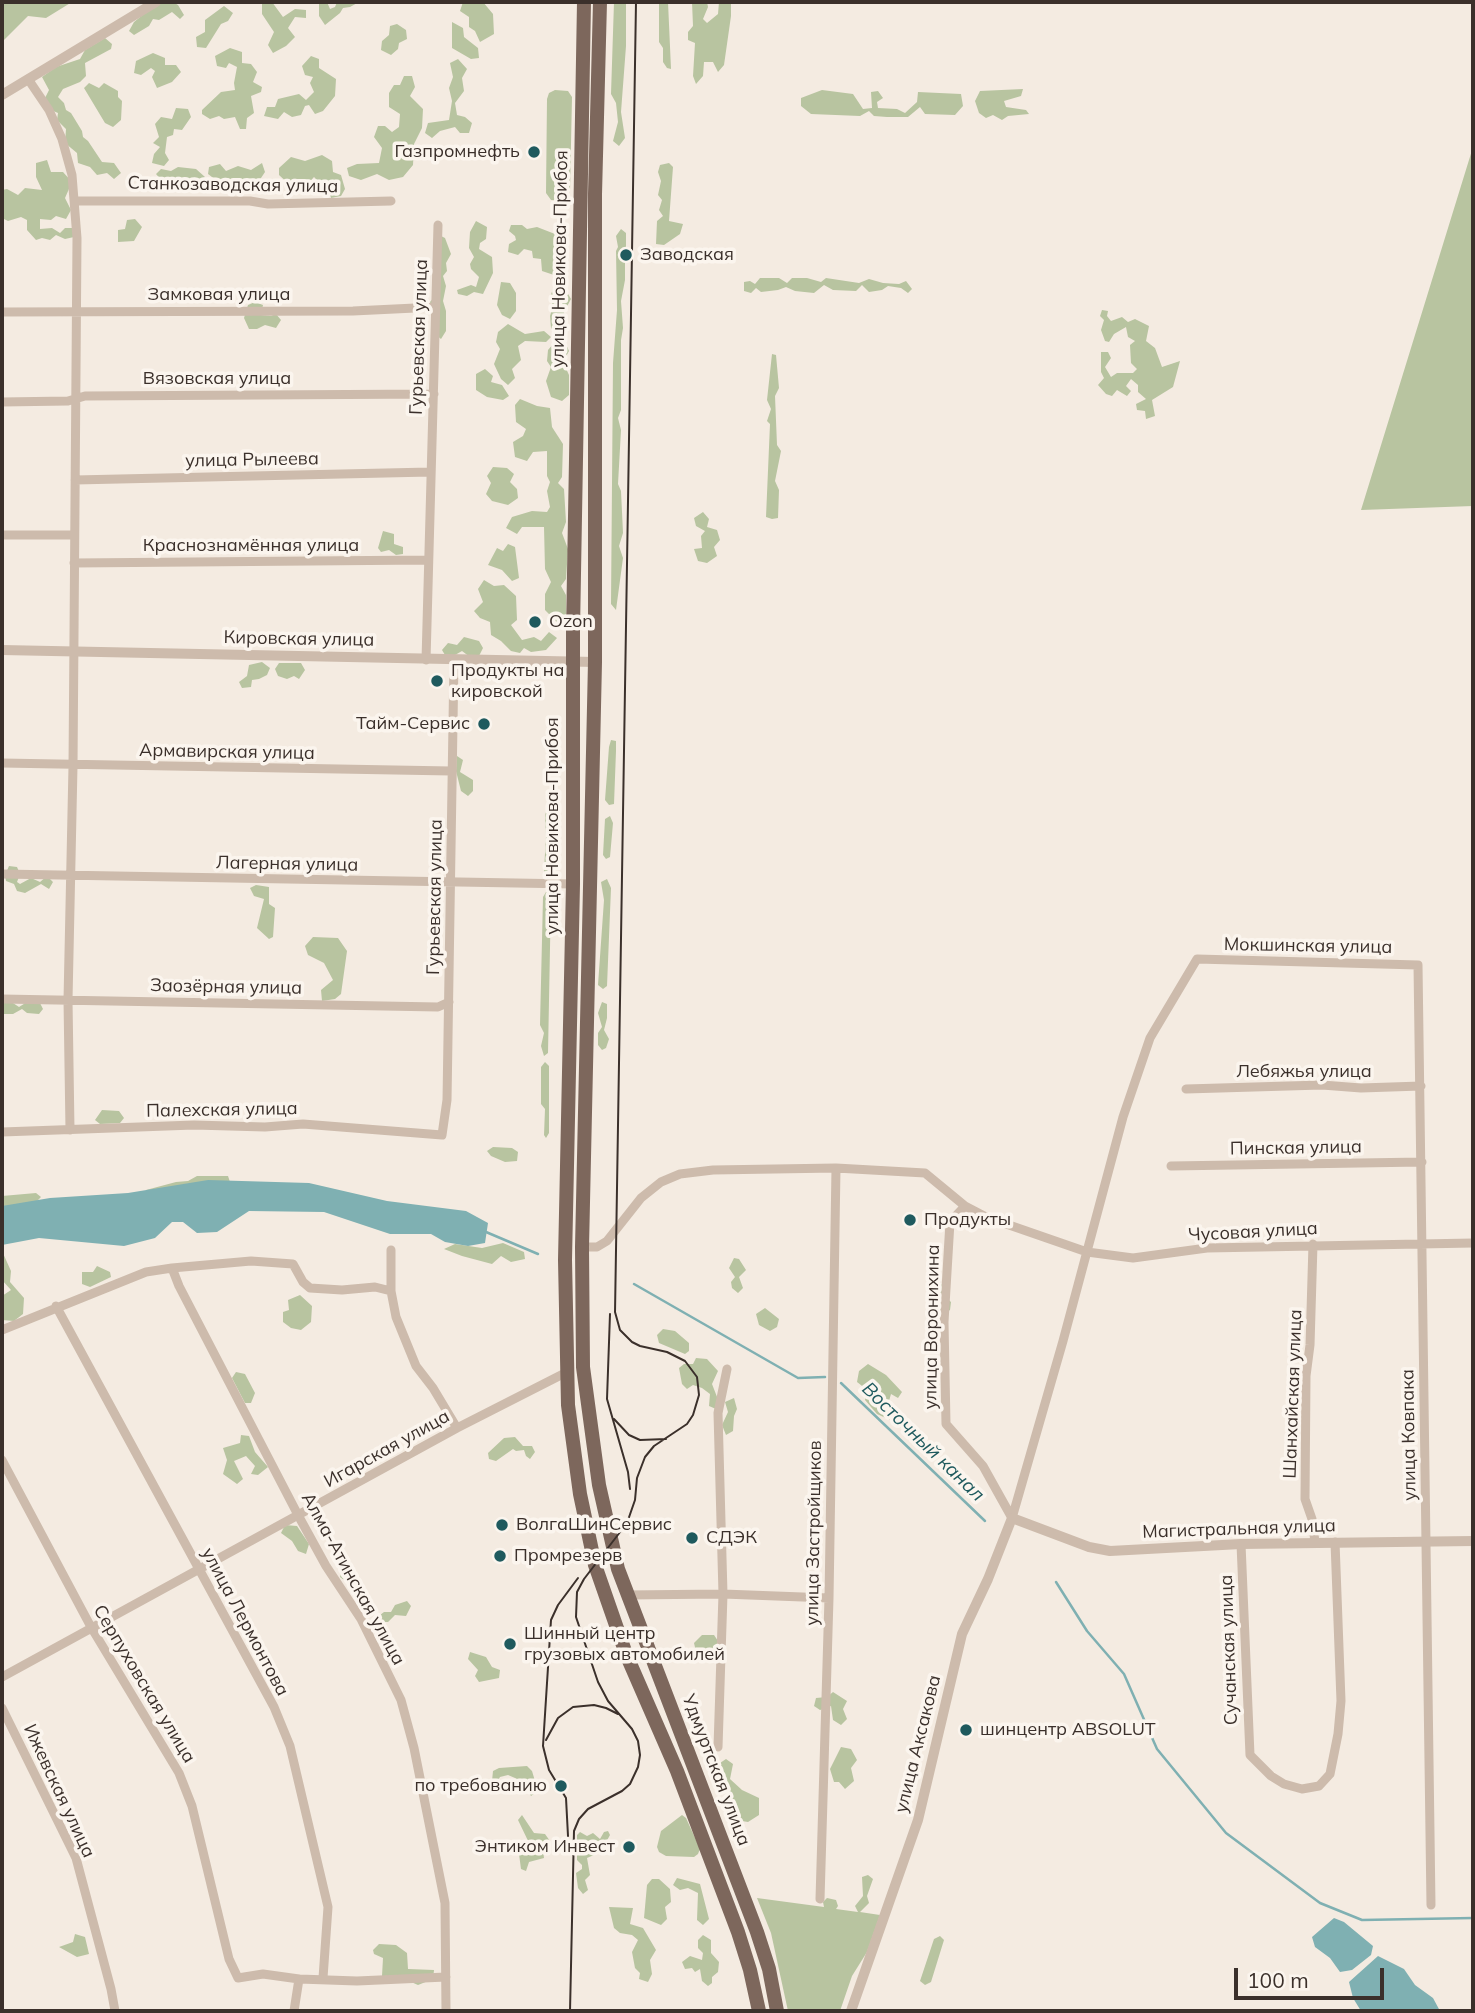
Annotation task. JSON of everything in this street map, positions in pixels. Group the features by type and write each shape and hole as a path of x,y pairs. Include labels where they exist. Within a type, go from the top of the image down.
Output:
{"main road":[{"name":"улица Новикова-Прибоя","path":"584,2 573,661 573,884 565,1260 567,1373 574,1454 595,1564"},
{"name":"улица Новикова-Прибоя","path":"600,2 595,194 595,662 582,1247 583,1367 598,1485 611,1545"},
{"name":"Удмуртская улица","path":"611,1545 627,1595 757,1932 769,1969 777,2011"},
{"name":"Удмуртская улица","path":"595,1564 626,1654 677,1771 726,1899 751,1970 759,2011"}],"street":[{"path":"2,95 156,2"},
{"path":"28,79 49,110 62,139 76,201 78,311 68,1000 69,1130"},
{"name":"Станкозаводская улица","path":"76,201 223,200 268,204 391,201"},
{"name":"Гурьевская улица","path":"426,660 438,225"},
{"name":"Замковая улица","path":"2,312 353,311 436,307"},
{"name":"Вязовская улица","path":"2,402 68,401 85,396 434,394"},
{"name":"улица Рылеева","path":"75,480 430,472"},
{"path":"2,535 74,534"},
{"name":"Краснознамённая улица","path":"74,563 428,560"},
{"name":"Кировская улица","path":"2,650 595,662"},
{"name":"Гурьевская улица","path":"442,1135 447,1100 454,660"},
{"name":"Армавирская улица","path":"2,764 451,771"},
{"name":"Лагерная улица","path":"2,874 573,884"},
{"name":"Мокшинская улица","path":"1087,1252 1123,1117 1150,1038 1197,959 1419,965"},
{"name":"улица Ковпака","path":"1419,965 1431,1905"},
{"name":"Заозёрная улица","path":"2,999 438,1007 449,1002"},
{"name":"Лебяжья улица","path":"1186,1089 1322,1085 1361,1088 1421,1086"},
{"name":"Палехская улица","path":"2,1132 303,1124 442,1135"},
{"name":"Пинская улица","path":"1171,1166 1422,1162"},
{"name":"Чусовая улица","path":"582,1247 597,1247 607,1241 641,1198 661,1182 680,1174 713,1170 836,1168 925,1173 965,1206 986,1217 1087,1252 1133,1258 1207,1248 1473,1243"},
{"name":"улица Застройщиков","path":"820,1899 829,1598 836,1168"},
{"name":"улица Воронихина","path":"965,1206 950,1222 944,1322 946,1424 983,1466 1012,1518"},
{"name":"Шанхайская улица","path":"1313,1244 1310,1345 1306,1376 1305,1499 1312,1519 1315,1542"},
{"path":"391,1250 391,1291 396,1317 416,1366 457,1428"},
{"path":"1012,1518 1087,1252"},
{"path":"2,1330 146,1272 172,1268 251,1261 293,1264 303,1282 310,1288 342,1290 375,1287 391,1291"},
{"name":"Алма-Атинская улица","path":"172,1268 326,1566 361,1619 401,1700 414,1748 444,1903 446,2011"},
{"name":"улица Лермонтова","path":"56,1306 274,1707 290,1746 328,1907 323,1978"},
{"path":"719,1747 723,1594 719,1413 727,1369"},
{"name":"Игарская улица","path":"2,1677 457,1428 567,1373"},
{"name":"Серпуховская улица","path":"2,1460 91,1628 179,1773 192,1807 229,1959 238,1978 263,1974 299,1979"},
{"name":"Магистральная улица","path":"1012,1518 1089,1547 1110,1550 1140,1551 1315,1542 1473,1541"},
{"name":"улица Аксакова","path":"851,2011 918,1820 962,1634 1012,1518"},
{"name":"Сучанская улица","path":"1241,1544 1250,1755 1271,1776 1284,1784 1302,1789 1320,1786 1330,1774 1338,1734 1341,1701 1335,1542"},
{"path":"627,1595 723,1594 829,1598"},
{"name":"Ижевская улица","path":"2,1708 76,1858 115,2011"},
{"path":"294,2011 299,1979 357,1981 446,1977"}],"green space":[{"path":"2,2 72,2 46,18 28,16 2,42"},
{"path":"164,2 178,5 184,15 180,19 172,12 159,20 153,19 149,26 134,35 129,31 134,22 155,5"},
{"path":"256,2 272,2 283,17 295,9 306,10 306,18 295,17 288,28 295,37 273,53 268,45 274,32 262,14 262,4"},
{"path":"319,2 327,2 330,9 335,7 337,2 359,2 343,8 325,25 319,16"},
{"path":"463,2 483,2 493,14 494,34 480,42 475,31 469,27 469,17 460,11"},
{"path":"614,2 626,2 621,112 625,138 619,146 613,141 618,122 616,103 611,94"},
{"path":"659,2 668,2 671,69 663,62 663,48 659,42"},
{"path":"692,2 707,2 708,7 703,19 707,23 718,14 719,2 731,2 724,65 718,72 713,62 704,62 703,76 696,84 693,76 695,43 688,40 688,32 693,26"},
{"path":"224,6 233,13 228,21 221,24 206,48 197,47 196,37 205,32 205,20"},
{"path":"452,22 463,28 464,37 478,48 479,58 471,59 452,48"},
{"path":"397,24 406,30 407,39 399,43 398,49 391,55 381,50 382,41 389,35 390,26"},
{"path":"105,38 112,44 111,49 85,63 86,76 80,82 63,89 58,97 102,162 114,163 121,173 114,179 107,173 97,175 90,167 78,163 77,153 65,143 66,129 57,120 58,113 51,110 44,100 49,90 42,77 56,67 80,59 85,50"},
{"path":"230,48 242,52 242,63 251,64 257,72 253,82 262,87 261,92 251,96 254,113 247,118 246,129 240,129 235,117 224,119 219,116 210,119 202,114 202,110 221,92 235,90 237,67 229,63 226,68 217,66 215,56"},
{"path":"153,53 165,58 165,65 176,65 181,72 172,82 157,88 152,77 155,71 151,68 141,75 134,73 136,61"},
{"path":"311,56 319,59 319,68 336,79 335,96 323,111 315,114 309,105 305,106 301,115 292,117 284,112 278,119 264,116 267,107 275,107 278,99 299,94 306,100 314,92 310,83 313,77 305,75 302,66"},
{"path":"458,59 467,69 462,78 464,91 455,103 457,115 472,123 469,133 460,133 455,127 440,131 432,138 425,133 428,123 449,120 452,101 449,88 453,77 450,63"},
{"path":"404,76 412,76 415,87 410,96 423,109 422,128 414,144 413,165 403,177 389,180 377,174 361,180 349,176 347,168 357,164 379,163 382,148 374,137 378,126 385,126 392,132 399,127 400,114 389,107 389,93 394,85 400,85"},
{"path":"89,83 99,88 104,83 118,91 118,97 122,101 121,120 113,127 105,123 84,88"},
{"path":"1023,89 1021,96 1004,101 1006,107 1026,110 1029,114 1008,116 1002,120 993,115 986,118 979,113 975,101 980,91"},
{"path":"555,90 568,91 572,97 570,191 562,201 551,200 546,193 547,99 549,93"},
{"path":"822,90 853,94 863,109 872,108 871,92 878,91 883,98 877,102 878,108 897,109 905,113 917,102 918,92 961,94 963,106 955,115 925,114 920,107 908,117 887,117 874,116 869,111 860,116 811,114 801,106 801,98"},
{"path":"176,108 188,109 191,117 182,130 174,129 173,135 167,137 165,153 169,160 164,166 152,163 154,154 160,147 153,143 159,137 155,124 161,117 172,119"},
{"path":"1473,147 1473,506 1361,510"},
{"path":"322,155 332,161 333,172 341,175 345,189 341,196 331,198 328,185 321,184 314,177 306,186 291,186 279,175 279,168 291,157 305,161"},
{"path":"47,160 51,172 63,172 72,182 65,198 71,210 66,219 56,216 51,220 40,219 40,229 52,228 60,233 65,228 72,228 74,237 65,239 56,235 50,240 36,240 27,230 27,220 21,217 8,221 2,218 2,190 7,189 18,195 25,188 42,190 36,177 36,163"},
{"path":"262,163 265,172 259,181 237,182 228,178 220,183 208,174 209,167 220,164 226,171 238,166 251,170"},
{"path":"669,163 673,167 669,221 683,224 680,234 664,245 656,244 657,221 663,216 659,210 662,200 658,195 661,181 658,172 660,165"},
{"path":"178,167 196,169 205,177 201,181 180,183 172,179 163,182 156,174 161,169 171,171"},
{"path":"135,219 142,227 134,241 118,242 118,230 125,229 127,220"},
{"path":"476,221 487,227 486,239 480,243 479,249 492,257 493,273 483,294 474,292 467,296 458,294 457,290 471,285 476,287 479,277 471,269 470,264 474,257 469,248 470,232"},
{"path":"511,225 522,225 527,229 537,227 555,234 556,256 566,264 565,272 557,276 542,271 541,259 533,258 532,251 524,249 518,255 508,252 509,244 516,240 509,231"},
{"path":"621,229 626,233 626,250 622,256 625,262 625,280 621,301 621,410 618,418 621,430 618,484 621,491 623,533 619,546 623,558 616,610 611,604 613,363 617,310 616,236"},
{"path":"441,236 445,238 451,254 443,276 446,286 443,301 446,331 441,339 436,335 435,316 430,302 437,294"},
{"path":"760,278 779,278 787,283 792,278 821,282 826,278 859,283 869,279 899,284 906,281 912,289 908,293 901,288 888,286 869,292 862,285 856,291 833,290 824,285 814,293 786,287 761,292 756,288 751,293 744,291 744,282 755,284"},
{"path":"501,282 510,283 516,293 516,311 510,319 502,315 497,305"},
{"path":"564,287 571,299 564,312 566,321 563,329 556,333 551,328 553,306 550,297 553,289"},
{"path":"255,302 263,305 261,315 276,314 281,320 276,328 265,325 249,329 244,318 248,305"},
{"path":"1102,310 1108,311 1107,316 1111,321 1122,317 1128,322 1135,319 1149,326 1146,341 1155,348 1162,367 1180,361 1173,387 1152,400 1155,416 1146,419 1145,411 1137,410 1136,404 1146,399 1138,392 1138,385 1131,379 1126,386 1131,391 1127,396 1117,390 1112,396 1106,394 1098,385 1104,378 1101,372 1101,352 1108,352 1111,358 1105,367 1111,377 1117,373 1133,373 1137,369 1131,363 1130,345 1135,341 1128,337 1126,327 1114,334 1109,342 1105,341 1101,330 1104,320 1100,316"},
{"path":"508,324 525,334 544,331 551,337 546,342 525,341 518,346 521,360 512,369 515,378 508,385 501,379 494,364 500,349 496,342 498,332"},
{"path":"564,340 569,351 563,362 569,375 569,395 562,401 551,397 546,381 551,367 547,361 548,350 554,343"},
{"path":"772,354 776,355 779,388 775,396 777,445 781,451 775,481 779,490 778,518 772,519 766,517 770,424 767,421 771,409 767,400"},
{"path":"485,369 493,376 491,382 502,385 509,396 503,400 487,397 476,390 476,374"},
{"path":"520,399 550,408 552,427 563,444 562,477 558,483 564,489 566,522 562,533 568,549 566,579 561,586 566,595 566,614 558,623 545,610 545,594 551,582 545,569 544,527 522,527 517,534 506,528 512,517 532,511 547,512 550,507 547,491 550,482 547,476 547,451 533,452 527,461 515,457 513,442 523,436 526,429 516,422 515,405"},
{"path":"493,467 507,468 514,474 510,482 517,489 518,498 508,505 492,501 486,494 491,483 487,476"},
{"path":"703,512 709,519 707,527 717,530 720,540 714,547 717,556 707,563 698,561 694,549 702,548 701,536 705,531 696,526 694,518"},
{"path":"383,531 394,534 394,544 403,547 403,554 396,555 389,550 381,552 378,548"},
{"path":"508,544 515,547 519,578 512,581 502,570 488,565 497,548 503,551"},
{"path":"484,580 494,586 504,585 516,596 517,620 511,625 522,640 534,637 541,641 549,632 557,638 546,650 531,652 524,648 520,653 511,651 491,635 490,622 480,618 474,611 483,602 478,589"},
{"path":"464,637 479,641 483,648 479,656 470,657 462,651 455,655 445,655 442,650 448,643 457,645"},
{"path":"262,662 270,668 267,675 252,680 251,687 242,688 239,682 247,676 249,665"},
{"path":"279,663 301,663 305,670 299,679 294,676 287,679 278,676 275,669"},
{"path":"611,740 616,741 616,751 614,804 609,805 605,800"},
{"path":"457,756 463,760 460,772 473,780 473,791 468,796 461,791 456,771"},
{"path":"551,803 553,813 550,829 553,838 549,853 552,876 549,880 545,877 544,870 545,816 548,804"},
{"path":"610,816 613,823 610,857 606,859 603,855 605,819"},
{"path":"9,866 17,867 20,874 17,882 20,884 31,878 40,882 47,876 53,882 49,889 41,884 25,893 17,891 14,884 6,881 5,875"},
{"path":"607,879 611,888 607,986 603,989 598,985 604,900 601,882"},
{"path":"256,885 269,887 269,904 275,908 273,937 269,939 257,928 264,899 254,896 250,888"},
{"path":"546,892 551,895 548,1053 544,1056 541,1046 544,1033 540,1025 543,897"},
{"path":"313,937 338,938 347,951 341,994 335,999 322,1001 321,990 333,980 324,963 308,955 305,946"},
{"path":"2,1002 13,1003 19,1007 27,1002 40,1003 43,1009 39,1014 27,1013 22,1009 13,1014 4,1014"},
{"path":"602,1002 607,1004 604,1030 609,1039 606,1048 602,1050 598,1045 598,1033 602,1027 598,1013"},
{"path":"545,1062 549,1066 549,1133 546,1138 545,1109 541,1104 541,1067"},
{"path":"102,1110 119,1111 124,1118 120,1123 100,1124 95,1120"},
{"path":"493,1147 512,1148 518,1152 517,1161 505,1162 491,1156 487,1151"},
{"path":"197,1176 228,1176 230,1182 149,1195 146,1190 188,1181"},
{"path":"36,1193 41,1197 35,1203 2,1209 2,1196"},
{"path":"503,1243 524,1252 525,1259 511,1262 501,1256 492,1264 444,1249 455,1244 482,1248"},
{"path":"2,1251 11,1271 10,1282 24,1298 23,1314 14,1321 2,1320 2,1296 11,1290 2,1280"},
{"path":"734,1258 739,1259 746,1270 739,1277 743,1288 738,1293 732,1288 731,1282 735,1277 729,1268"},
{"path":"97,1266 110,1272 111,1277 90,1287 82,1284 82,1272 93,1272"},
{"path":"938,1280 944,1287 943,1295 951,1302 950,1310 937,1319 942,1326 937,1331 932,1328 934,1316 928,1308 931,1286"},
{"path":"300,1295 312,1306 311,1322 301,1330 291,1328 283,1322 283,1312 289,1310 288,1300"},
{"path":"765,1308 779,1319 777,1327 770,1331 759,1325 756,1314"},
{"path":"663,1329 675,1331 689,1343 689,1351 685,1354 659,1343 657,1335"},
{"path":"696,1358 707,1359 718,1371 712,1384 719,1402 716,1409 709,1406 710,1394 702,1388 693,1385 687,1389 682,1384 679,1368 684,1364 693,1364"},
{"path":"868,1364 886,1375 902,1392 898,1398 891,1394 889,1401 883,1404 899,1412 900,1418 915,1426 915,1436 911,1437 900,1427 894,1426 890,1420 877,1414 865,1400 866,1389 857,1382 859,1371"},
{"path":"236,1372 245,1374 255,1393 251,1403 245,1403 232,1378"},
{"path":"734,1398 737,1409 733,1431 726,1435 722,1425 728,1412 725,1402"},
{"path":"241,1435 249,1436 255,1452 268,1467 258,1475 251,1474 255,1466 246,1456 234,1461 243,1479 237,1484 223,1474 227,1460 223,1448 240,1443"},
{"path":"515,1437 523,1446 532,1446 535,1452 530,1459 524,1450 513,1449 496,1461 489,1459 488,1453 504,1438"},
{"path":"285,1525 297,1526 309,1544 306,1554 298,1551 292,1541 281,1533"},
{"path":"342,1570 349,1571 356,1579 354,1584 361,1589 362,1597 373,1601 369,1608 362,1606 348,1583 340,1577"},
{"path":"407,1601 411,1606 406,1616 395,1615 388,1622 383,1622 380,1628 386,1639 381,1641 374,1629 375,1619 384,1612 391,1612 395,1605"},
{"path":"702,1635 714,1635 718,1641 716,1652 709,1658 697,1656 694,1643"},
{"path":"470,1652 486,1657 492,1667 500,1670 499,1678 479,1682 475,1676 478,1670 468,1659"},
{"path":"833,1692 847,1701 843,1709 847,1719 841,1725 833,1720 831,1706 820,1710 814,1706 816,1698 827,1697"},
{"path":"841,1747 851,1749 857,1760 851,1768 854,1781 845,1789 839,1782 834,1782 830,1769"},
{"path":"726,1759 733,1764 730,1779 742,1790 759,1798 759,1815 748,1822 736,1820 730,1813 732,1804 728,1800 728,1789 721,1778 724,1773 720,1763"},
{"path":"527,1766 532,1771 538,1791 531,1796 522,1781 508,1775 500,1777 497,1782 492,1781 493,1771 499,1768"},
{"path":"522,1815 534,1833 545,1834 550,1841 543,1850 544,1858 529,1862 526,1871 521,1869 519,1854 536,1851 531,1847 518,1820"},
{"path":"682,1815 686,1818 700,1849 694,1857 666,1856 659,1852 657,1847 661,1831"},
{"path":"608,1831 610,1835 605,1844 596,1854 587,1858 590,1875 585,1880 588,1890 583,1894 578,1888 576,1873 582,1869 577,1860 577,1835 580,1832 587,1836 593,1833 600,1839 604,1832"},
{"path":"868,1875 873,1879 867,1896 869,1903 860,1912 880,1915 867,1952 852,1976 840,2011 788,2011 771,1933 757,1898 824,1907 823,1902 827,1898 836,1900 836,1909 858,1912 855,1906 863,1896 862,1877"},
{"path":"677,1878 700,1884 709,1919 703,1925 697,1920 698,1893 688,1888 680,1890 673,1885"},
{"path":"652,1879 659,1879 670,1889 671,1902 665,1907 667,1919 661,1925 644,1918 647,1885"},
{"path":"609,1907 633,1908 630,1924 643,1928 656,1950 650,1960 652,1974 648,1982 639,1979 640,1973 635,1968 632,1952 638,1940 614,1928"},
{"path":"75,1934 85,1937 89,1954 77,1957 59,1947 73,1942"},
{"path":"703,1935 711,1940 711,1953 719,1962 718,1972 708,1986 702,1981 700,1969 695,1972 692,1968 685,1969 682,1962 690,1956 702,1960 703,1953 698,1948 698,1940"},
{"path":"940,1936 944,1940 931,1982 925,1985 920,1981 934,1939"},
{"path":"379,1944 396,1945 407,1953 408,1969 434,1970 433,1979 418,1985 395,1975 386,1979 382,1976 383,1958 374,1954 373,1950"}],"water":[{"path":"208,1180 309,1183 387,1201 466,1211 488,1223 485,1243 468,1246 445,1242 431,1234 390,1234 324,1212 249,1211 217,1232 197,1233 183,1222 172,1222 155,1238 124,1246 39,1238 2,1245 2,1206 50,1198 128,1193"},
{"path":"1334,1918 1344,1922 1373,1946 1371,1955 1352,1970 1340,1972 1330,1958 1315,1947 1312,1937"},
{"path":"1378,1956 1404,1969 1415,1985 1433,1998 1440,2011 1361,2011 1353,1998 1349,1982"}],"waterway":[{"name":"Восточный канал","path":"486,1232 538,1254"},
{"name":"Восточный канал","path":"634,1284 798,1378 825,1377"},
{"name":"Восточный канал","path":"841,1383 985,1521"},
{"name":"Восточный канал","path":"1056,1582 1087,1631 1124,1674 1157,1749 1226,1833 1320,1903 1362,1920 1473,1918"}],"tram line":[{"path":"570,2011 574,1831 579,1819 588,1809 630,1784 640,1755 638,1741 632,1729 608,1701 598,1682 576,1617 577,1592 627,1523 635,1500 637,1478 645,1457 654,1446 687,1424 693,1415 699,1395 697,1377 685,1361 667,1352 632,1342 620,1330 615,1312 636,2"},
{"path":"610,1314 607,1399 628,1472 630,1489"},
{"path":"614,1419 629,1435 640,1440 666,1439"},
{"path":"568,1836 566,1798 549,1770 543,1746 551,1620 558,1605 578,1578"},
{"path":"546,1740 558,1718 573,1707 594,1705 618,1714"}],"place":[{"name":"Газпромнефть","path":"534,152"},
{"name":"Заводская","path":"626,255"},
{"name":"Ozon","path":"535,622"},
{"name":"Продукты на кировской","path":"437,681"},
{"name":"Тайм-Сервис","path":"484,724"},
{"name":"Продукты","path":"910,1220"},
{"name":"ВолгаШинСервис","path":"502,1525"},
{"name":"СДЭК","path":"692,1538"},
{"name":"Промрезерв","path":"500,1556"},
{"name":"Шинный центр грузовых автомобилей","path":"510,1644"},
{"name":"шинцентр ABSOLUT","path":"966,1730"},
{"name":"по требованию","path":"561,1786"},
{"name":"Энтиком Инвест","path":"629,1847"}]}
